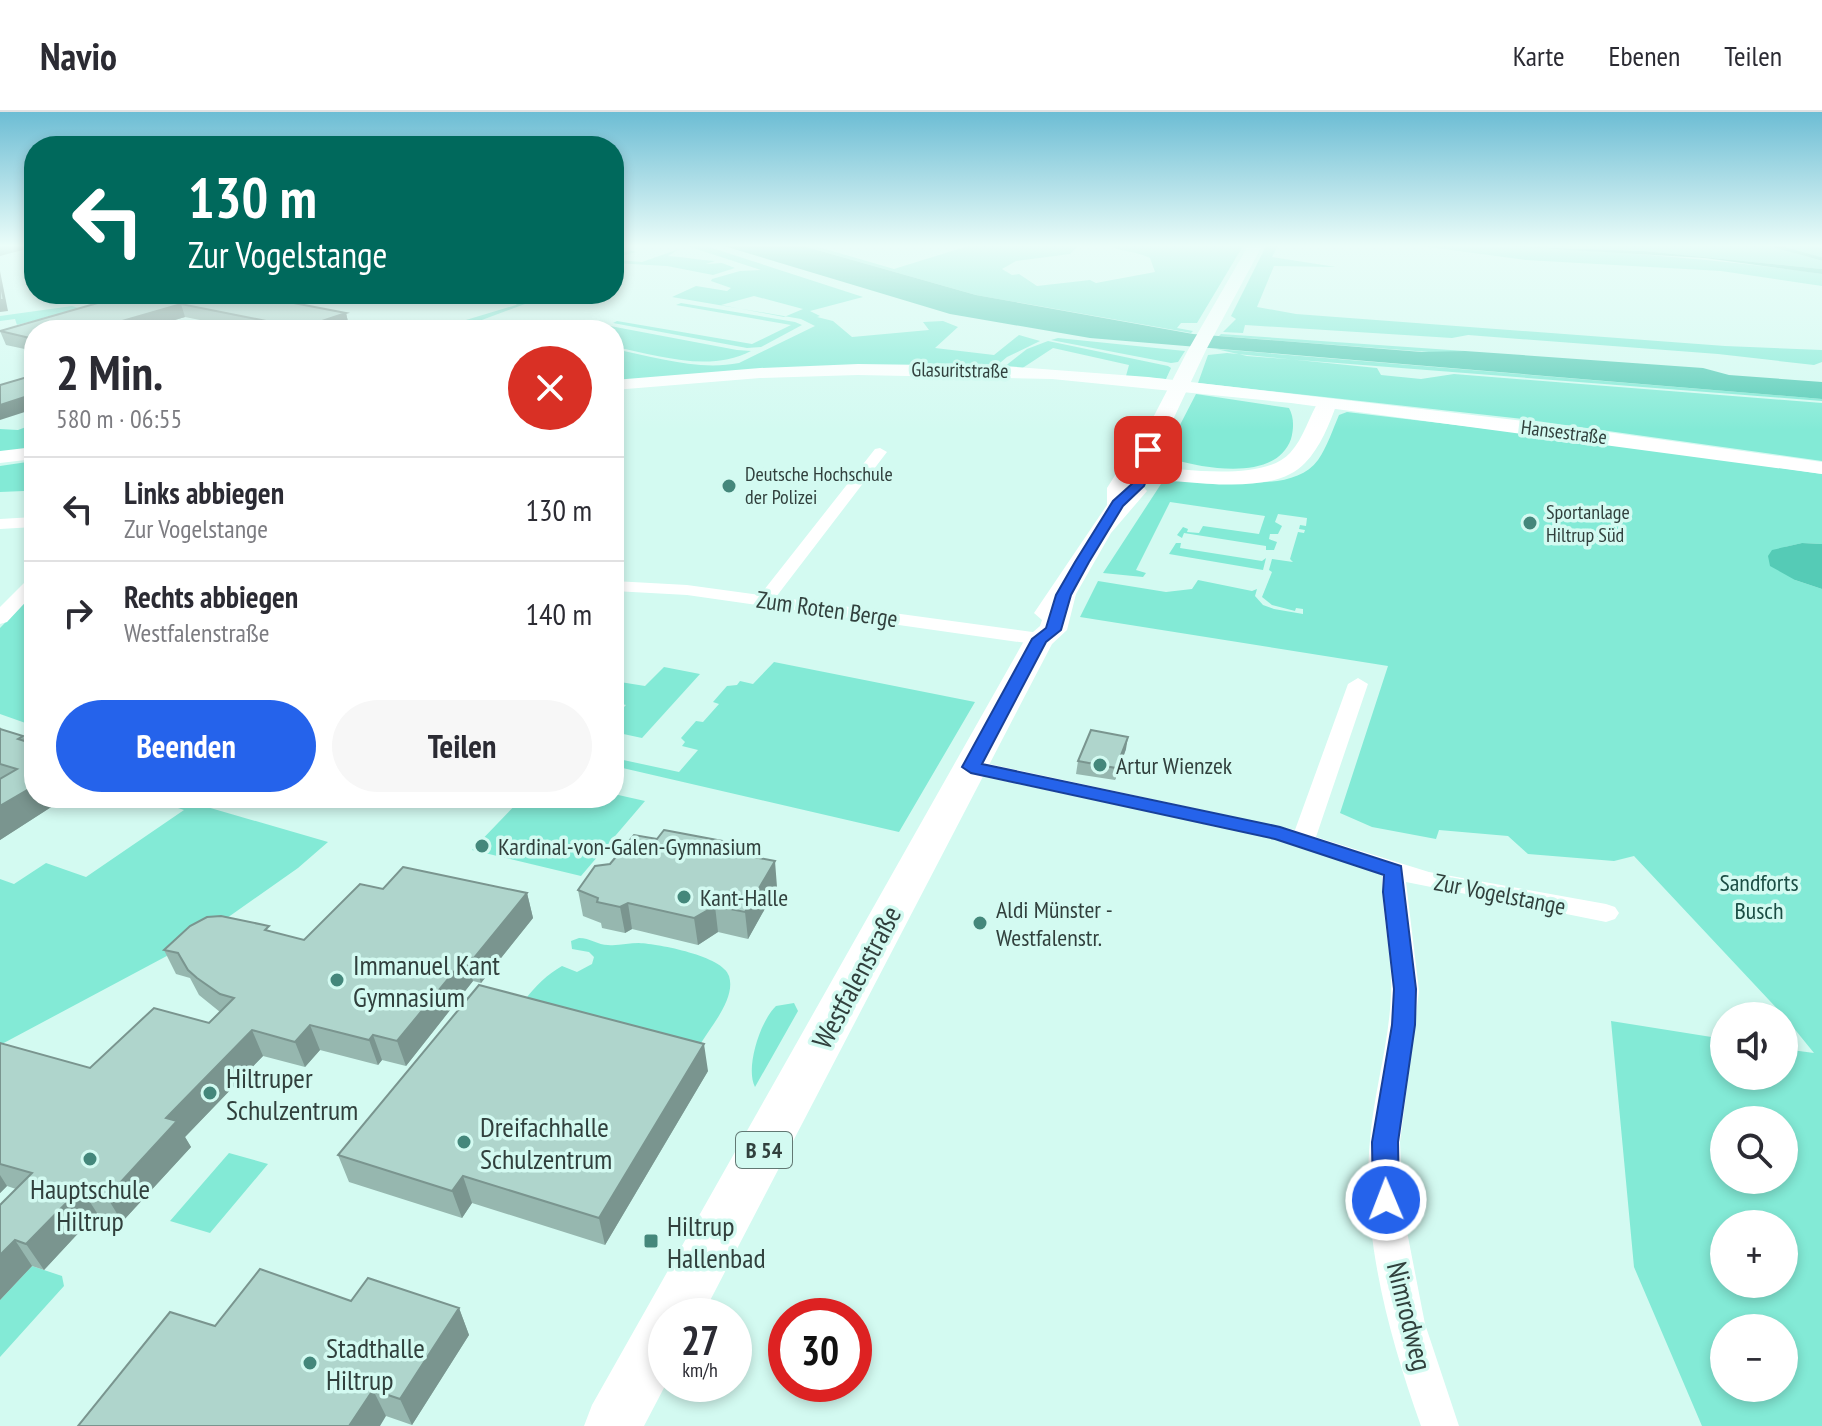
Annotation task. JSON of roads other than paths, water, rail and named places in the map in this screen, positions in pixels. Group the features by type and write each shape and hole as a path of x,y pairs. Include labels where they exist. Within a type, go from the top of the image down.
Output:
{"main road":[{"name":"Westfalenstraße","path":"683,1298 1040,639 1053,630 1063,595 1118,504 1136,491 1141,480 1139,467 1221,307"},
{"name":"Glasuritstraße","path":"624,384 801,371 955,370 1114,379 1305,400"},
{"name":"Hansestraße","path":"1305,400 1822,468"},
{"path":"1305,400 1305,428 1309,435"},
{"path":"1139,467 1214,475 1253,475 1285,467 1300,456 1309,435 1316,430 1327,403"},
{"path":"0,457 24,454"},
{"path":"613,1426 648,1362"}],"street":[{"path":"764,601 880,452"},
{"path":"0,524 24,523"},
{"name":"Zum Roten Berge","path":"624,587 687,590 1040,639"},
{"path":"0,618 24,593"},
{"path":"1303,840 1358,684"},
{"name":"Zur Vogelstange","path":"971,767 1303,840 1426,880 1606,913"},
{"name":"Nimrodweg","path":"1394,871 1393,892 1405,989 1403,1025 1385,1142 1386,1200 1393,1252 1411,1330 1440,1426"}],"place":[{"name":"Deutsche Hochschule der Polizei","path":"729,486"},
{"name":"Sportanlage Hiltrup Süd","path":"1530,523"},
{"name":"Artur Wienzek","path":"1100,765"},
{"name":"Kardinal-von-Galen-Gymnasium","path":"482,846"},
{"name":"Kant-Halle","path":"684,897"},
{"name":"Aldi Münster - Westfalenstr.","path":"980,923"},
{"name":"Immanuel Kant Gymnasium","path":"337,980"},
{"name":"Hiltruper Schulzentrum","path":"210,1093"},
{"name":"Dreifachhalle Schulzentrum","path":"464,1142"},
{"name":"Hauptschule Hiltrup","path":"90,1159"},
{"name":"Hiltrup Hallenbad","path":"651,1241"},
{"name":"Stadthalle Hiltrup","path":"310,1363"}],"park label":[{"name":"Sandforts Busch","path":"1759,896"}]}
